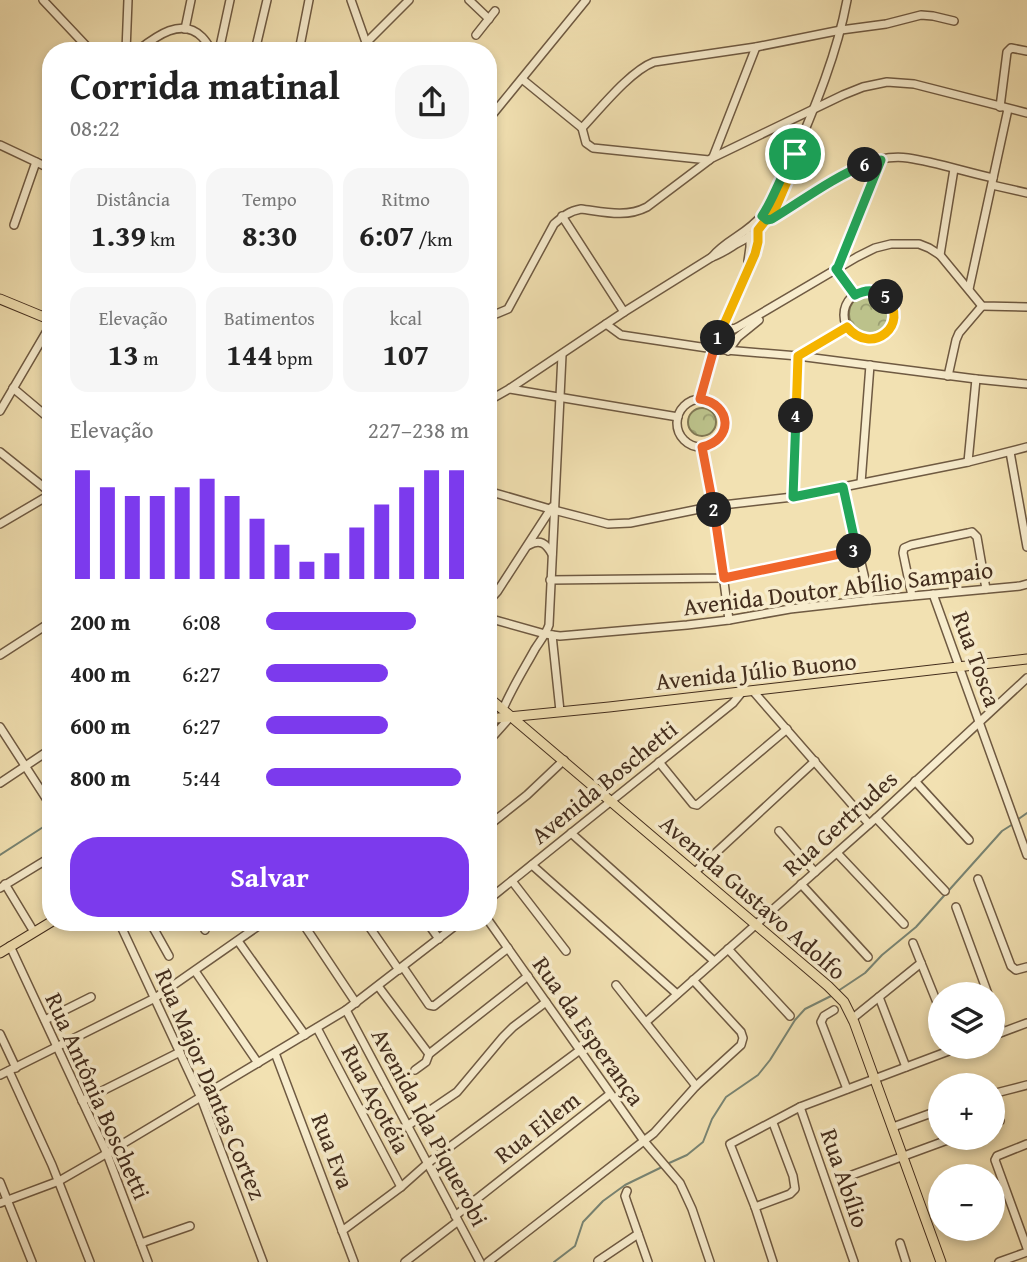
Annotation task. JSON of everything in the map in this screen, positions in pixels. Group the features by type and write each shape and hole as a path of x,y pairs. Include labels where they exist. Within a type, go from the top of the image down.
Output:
{"main road":[{"path":"0,299 42,318"},
{"name":"Avenida Júlio Buono","path":"497,718 1027,659"},
{"name":"Avenida Gustavo Adolfo","path":"497,704 756,923 844,1002 853,1018 941,1262"},
{"path":"0,953 42,927"}],"street":[{"path":"43,0 83,42"},
{"path":"127,42 128,0"},
{"path":"185,29 191,0"},
{"path":"221,42 230,0"},
{"path":"257,42 267,0"},
{"path":"301,42 309,0"},
{"path":"351,0 365,42"},
{"path":"371,42 409,0"},
{"path":"469,0 489,19"},
{"path":"497,109 586,0"},
{"path":"497,396 624,312 719,255 753,230 764,218 794,165 795,154 841,30 847,0"},
{"path":"476,35 495,11"},
{"path":"582,128 625,83 648,64 886,24 921,15 954,21"},
{"path":"149,42 168,30 185,29 201,36 205,42"},
{"path":"711,159 756,47"},
{"path":"969,289 992,182 1004,108 1007,52 1011,48 1027,51"},
{"path":"522,79 582,128 586,143 593,148 711,159"},
{"path":"497,314 508,309 554,225 562,216 581,209 625,214 637,212 711,159 863,87 887,82 914,85 1027,113"},
{"path":"0,146 42,165"},
{"path":"764,218 772,219 845,173 869,163 894,158 909,158 954,169 1027,193"},
{"path":"837,268 881,160"},
{"path":"14,225 36,162"},
{"path":"940,255 954,169"},
{"path":"777,197 799,200 808,198"},
{"path":"562,216 624,312"},
{"path":"700,399 714,349 757,247 753,230"},
{"path":"723,327 734,329 837,268 875,248 891,244 919,244 940,255 982,306"},
{"path":"837,268 855,295"},
{"path":"870,290 890,301 894,317 888,331 882,336 867,340 859,338 847,327 846,306 855,295 870,290"},
{"path":"728,351 738,337 776,306"},
{"path":"982,306 1027,307"},
{"path":"948,376 959,333 982,306"},
{"path":"606,324 621,335 728,351 798,356 1027,384"},
{"path":"798,356 847,327"},
{"path":"734,329 738,337"},
{"path":"0,411 42,338"},
{"path":"560,712 549,625 562,355"},
{"path":"793,497 798,356"},
{"path":"861,483 870,365"},
{"path":"968,462 976,379"},
{"path":"13,388 42,412"},
{"path":"509,389 678,417"},
{"path":"700,399 716,404 721,410 725,426 717,441 702,447 682,438 678,417 687,404 700,399"},
{"path":"702,447 729,620"},
{"path":"497,493 614,524 631,523 713,506 793,497 968,462 1027,447"},
{"path":"0,452 42,486"},
{"name":"Avenida Doutor Abílio Sampaio","path":"1010,452 1027,547"},
{"path":"843,487 870,600"},
{"path":"0,524 42,498"},
{"path":"497,592 553,508"},
{"path":"912,596 904,548 968,533 977,537 986,589"},
{"path":"526,546 543,542 552,555"},
{"path":"550,580 724,578 857,551"},
{"name":"Avenida Doutor Abílio Sampaio","path":"497,621 549,635 687,625 790,609 1027,584"},
{"name":"Rua Tosca","path":"933,594 1027,855"},
{"path":"0,655 42,628"},
{"path":"503,709 536,648 549,635"},
{"name":"Rua Gertrudes","path":"646,1022 876,818 1027,678"},
{"path":"753,691 869,824"},
{"name":"Avenida Boschetti","path":"497,893 733,703 742,692"},
{"path":"497,732 512,716"},
{"path":"0,727 42,792"},
{"path":"659,762 693,804 697,805 787,729"},
{"path":"0,783 42,755"},
{"path":"497,819 564,760"},
{"path":"695,872 815,761"},
{"path":"915,781 969,840"},
{"path":"876,818 945,891"},
{"path":"779,831 815,872"},
{"path":"571,834 714,961"},
{"path":"837,853 904,924"},
{"path":"34,932 3,886 42,863"},
{"path":"532,865 677,994"},
{"path":"978,879 1011,966 1016,970 1027,967"},
{"path":"512,881 566,951"},
{"path":"801,884 868,957"},
{"path":"956,906 984,982"},
{"name":"Rua Major Dantas Cortez","path":"123,931 201,1098 263,1262"},
{"path":"155,931 169,956"},
{"path":"0,1076 155,999 252,931"},
{"path":"308,931 356,1003"},
{"path":"373,931 429,1005 434,1006 508,948"},
{"path":"433,931 439,939"},
{"path":"4,1202 59,1181 317,1028 356,1003 449,931"},
{"name":"Rua da Esperança","path":"496,931 644,1141 680,1184 710,1262"},
{"path":"238,941 305,1035"},
{"path":"914,943 929,982"},
{"name":"Rua Antônia Boschetti","path":"10,946 107,1154 148,1262"},
{"path":"728,949 790,1016"},
{"path":"853,1018 921,963"},
{"path":"195,971 258,1063"},
{"path":"415,1070 426,1062 429,1054 528,976"},
{"path":"488,1262 662,1126 696,1086 741,1045 741,1032 692,980"},
{"path":"616,985 696,1086"},
{"path":"378,986 429,1054"},
{"path":"45,1020 91,997"},
{"path":"879,997 906,1067"},
{"path":"407,1126 457,1092 508,1032 546,1002"},
{"name":"Avenida Ida Piquerobi","path":"346,1010 480,1262"},
{"path":"834,1010 824,1016 821,1022 847,1089"},
{"path":"1005,1031 1027,1023"},
{"name":"Rua Açotéia","path":"317,1028 401,1187"},
{"path":"0,1034 90,1262"},
{"path":"342,1231 580,1050"},
{"path":"82,1101 180,1052"},
{"name":"Rua Eva","path":"275,1053 354,1262"},
{"path":"773,1262 730,1144 800,1107 928,1058"},
{"path":"1005,1091 1027,1085"},
{"name":"Rua Eilem","path":"405,1262 610,1094"},
{"name":"Rua Abílio","path":"800,1107 854,1262"},
{"path":"893,1127 928,1114"},
{"path":"755,1207 790,1194 795,1189 793,1176 773,1123"},
{"path":"999,1262 1012,1260 1027,1250 995,1160 997,1156 1027,1144"},
{"path":"852,1175 928,1147"},
{"path":"0,1182 4,1202 32,1262"},
{"path":"627,1191 625,1196 648,1262"},
{"path":"141,1243 190,1226"},
{"path":"598,1261 638,1234"},
{"path":"900,1242 906,1262"},
{"path":"417,1262 425,1247"}],"green space":[{"path":"869,294 883,300 889,314 883,328 869,334 855,328 849,314 855,300"},
{"path":"702,408 712,412 716,422 712,432 702,436 692,432 688,422 692,412"}],"waterway":[{"path":"1017,820 1027,813"},
{"path":"838,991 865,973 916,927 1002,831 1013,824"},
{"path":"0,855 42,828"},
{"path":"667,1164 687,1155 703,1142 712,1119 726,1097 758,1075 805,1009 831,996"},
{"path":"554,1262 575,1246 583,1222 603,1201 625,1185 662,1167"}],"route":[{"path":"795,154 762,216 767,220 808,198 845,173 881,160 836,269 855,295 870,290 890,301 894,317 892,324 882,336 867,340 859,338 847,327 798,356 793,497 843,487 857,551 724,578 702,447 717,441 725,426 724,418 716,404 700,399 714,349 755,254 758,230 767,220 776,207 794,165 795,154"}]}
